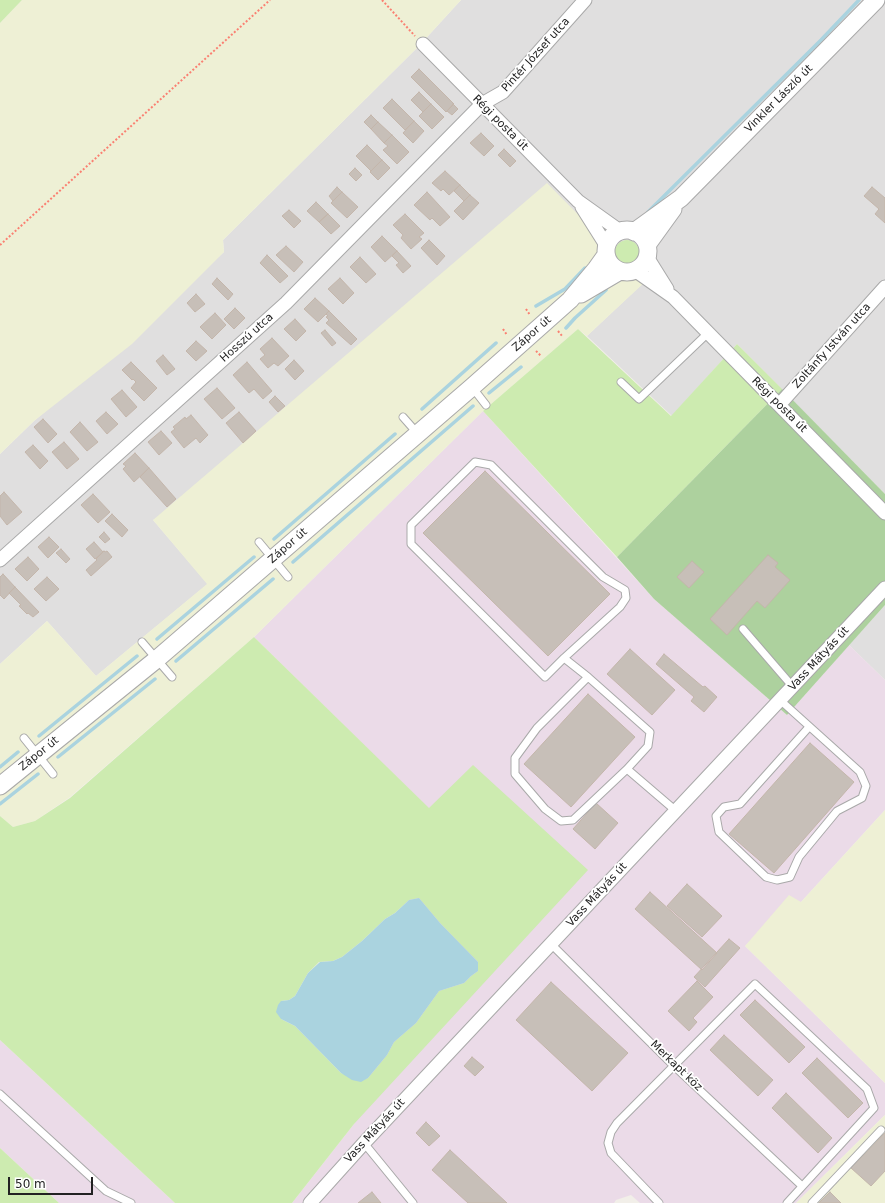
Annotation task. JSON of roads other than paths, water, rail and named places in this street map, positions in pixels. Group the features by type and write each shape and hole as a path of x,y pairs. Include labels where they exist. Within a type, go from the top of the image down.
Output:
{"street":[{"name":"Pintér József utca","path":"482,104 503,92 585,0"},
{"name":"Vinkler László út","path":"647,251 681,198 876,0"},
{"name":"Régi posta út","path":"423,44 578,201 627,231"},
{"name":"Hosszú utca","path":"0,560 286,303 482,104"},
{"name":"Vinkler László út","path":"627,231 681,198"},
{"name":"Régi posta út","path":"578,201 606,250"},
{"path":"627,231 644,239 647,251 641,267 628,271 610,265 606,250 609,239 614,234 627,231"},
{"name":"Zápor út","path":"0,786 157,659 472,387 570,300 596,269 606,250"},
{"name":"Régi posta út","path":"647,251 657,274 672,297 885,513"},
{"name":"Régi posta út","path":"628,271 672,297"},
{"name":"Zápor út","path":"570,300 628,271"},
{"name":"Zoltánfy István utca","path":"779,405 885,287"},
{"name":"Vass Mátyás út","path":"310,1203 364,1142 885,588"}],"lane":[{"path":"621,382 639,399 708,333"},
{"path":"472,387 486,405"},
{"path":"403,416 418,434"},
{"path":"475,462 491,465 603,577 625,590 626,598 620,607 564,658 545,677 411,544 411,525 475,462"},
{"path":"259,542 288,577"},
{"path":"742,629 793,687"},
{"path":"142,642 172,677"},
{"path":"564,658 588,677 650,732 648,746 627,769 573,820 561,821 545,809 516,774 516,758 537,728 588,677"},
{"path":"780,700 809,726 860,772 866,786 862,798 837,811 799,858 790,877 778,880 766,877 719,832 716,816 724,807 740,804 809,726"},
{"path":"24,738 52,774"},
{"path":"627,769 676,811"},
{"name":"Merkapt köz","path":"551,944 674,1066 802,1186"},
{"path":"659,1203 611,1153 608,1143 611,1132 617,1123 755,984 867,1089 874,1108 787,1203"},
{"path":"0,1094 106,1191 131,1203"},
{"path":"812,1203 881,1130"},
{"path":"364,1142 413,1203"}],"water":[{"path":"419,898 440,923 478,962 478,971 464,983 439,991 416,1023 394,1042 387,1055 368,1078 361,1082 352,1080 341,1073 295,1026 281,1019 276,1012 278,1005 281,1001 289,1000 295,996 308,973 320,962 333,961 342,957 409,900"}],"waterway":[{"path":"648,212 821,40 859,0"},
{"path":"536,306 565,289 585,268"},
{"path":"566,328 606,290"},
{"path":"422,409 496,343"},
{"path":"489,393 521,367"},
{"path":"293,562 473,406"},
{"path":"274,539 395,434"},
{"path":"157,639 254,557"},
{"path":"176,661 273,579"},
{"path":"39,736 137,656"},
{"path":"58,757 155,679"},
{"path":"0,767 18,752"},
{"path":"0,804 38,774"}]}
